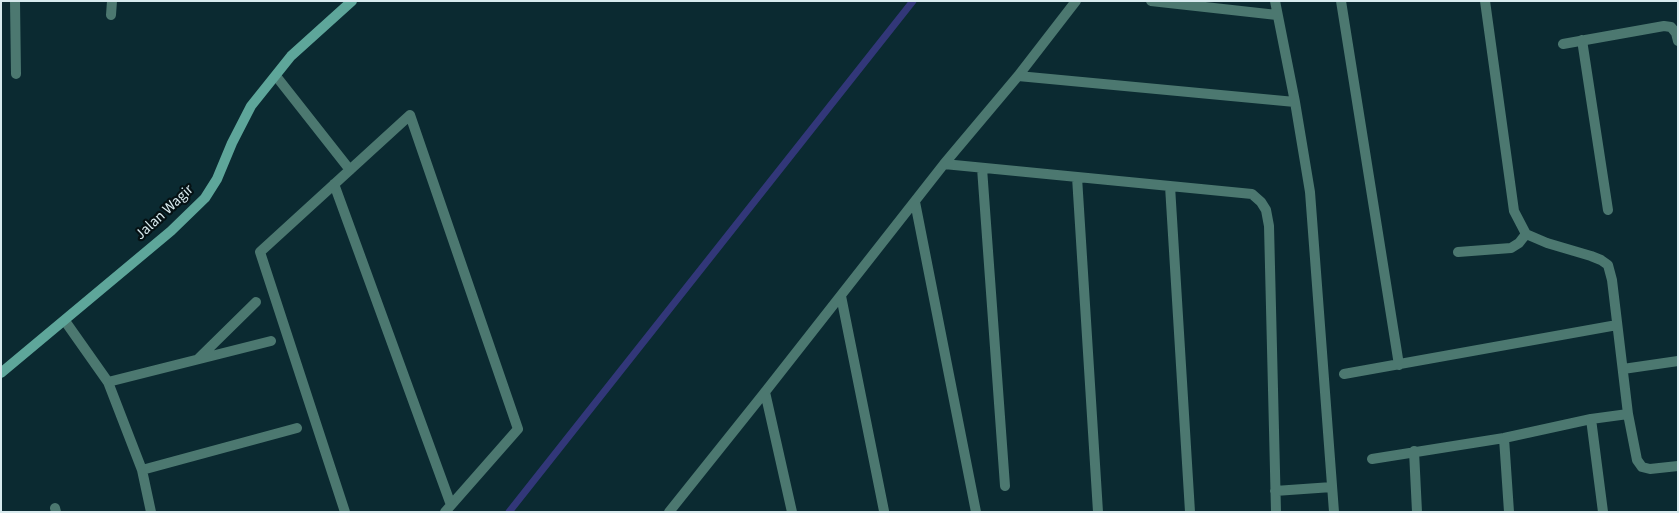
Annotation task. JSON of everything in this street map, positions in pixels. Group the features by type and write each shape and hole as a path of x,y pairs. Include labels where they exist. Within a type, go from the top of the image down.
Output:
{"street":[{"path":"15,1 16,74"},
{"path":"111,14 112,1"},
{"name":"Jalan Wagir","path":"1,373 171,231 205,198 217,179 232,143 251,106 292,56 352,1"},
{"path":"669,512 944,164 1018,76 1076,1"},
{"path":"1151,1 1277,15"},
{"path":"1275,1 1310,192 1334,512"},
{"path":"1340,1 1399,365"},
{"path":"1485,1 1514,211 1526,234 1547,243 1591,256 1608,265 1612,280 1628,414 1637,460 1642,467 1650,469 1678,466"},
{"path":"1563,44 1664,26 1671,27 1676,33 1678,41"},
{"path":"1582,40 1608,210"},
{"path":"276,76 350,170"},
{"path":"1018,76 1295,102"},
{"path":"334,184 448,508 518,429 410,115 334,184 260,252 345,512"},
{"path":"944,164 1252,194 1261,202 1266,210 1269,226 1276,512"},
{"path":"982,168 1005,486"},
{"path":"1077,177 1098,512"},
{"path":"1170,186 1190,512"},
{"path":"915,202 976,512"},
{"path":"1458,252 1511,248 1519,243 1526,234"},
{"path":"841,296 884,511"},
{"path":"197,360 256,302"},
{"path":"64,321 108,382 142,470 152,512"},
{"path":"1344,374 1616,325"},
{"path":"108,382 271,341"},
{"path":"1623,369 1678,361"},
{"path":"765,392 792,512"},
{"path":"1372,459 1504,438 1628,414"},
{"path":"1591,420 1603,512"},
{"path":"142,470 297,428"},
{"path":"1504,438 1509,512"},
{"path":"1414,451 1417,512"},
{"path":"1275,490 1332,487"}],"waterway":[{"path":"509,512 913,1"}]}
